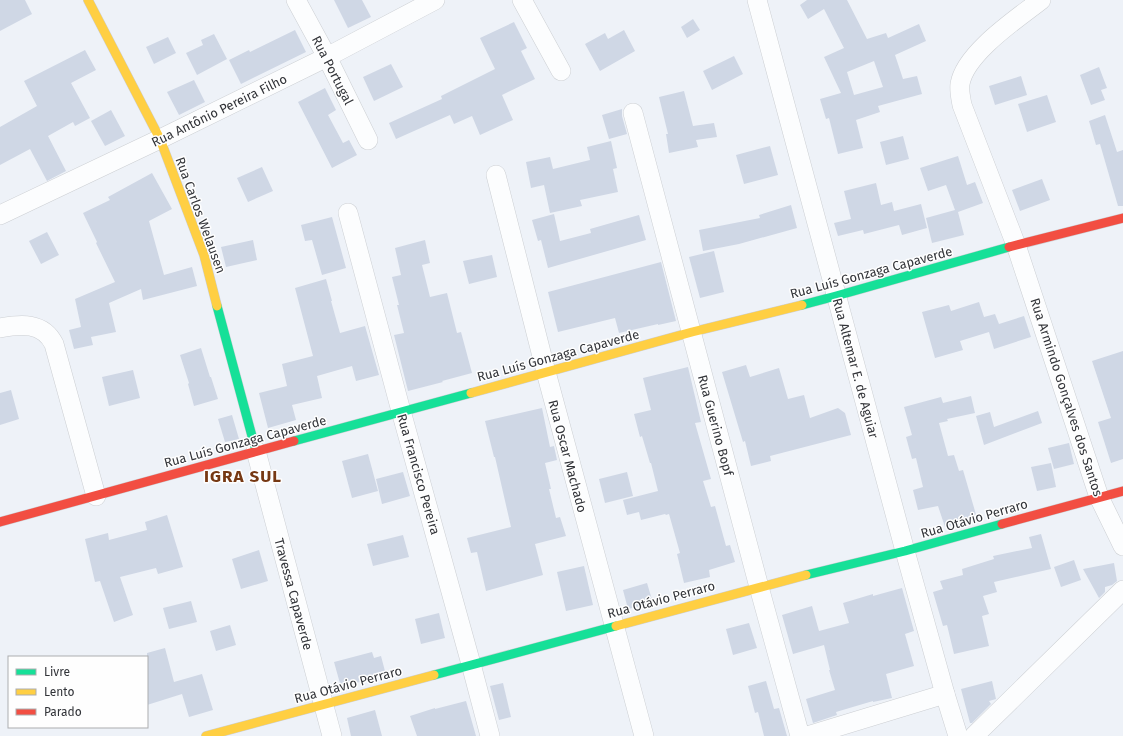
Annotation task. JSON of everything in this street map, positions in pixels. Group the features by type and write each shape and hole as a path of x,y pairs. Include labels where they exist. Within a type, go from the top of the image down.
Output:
{"street":[{"name":"Rua Carlos Welausen","path":"88,0 160,139 204,255 256,451"},
{"name":"Rua Portugal","path":"296,0 327,57 368,140"},
{"name":"Rua Antônio Pereira Filho","path":"0,216 327,57 435,0"},
{"path":"522,0 561,71"},
{"name":"Rua Altemar E. de Aguiar","path":"757,0 905,551 958,736"},
{"name":"Rua Armindo Gonçalves dos Santos","path":"1041,0 996,35 981,49 969,65 960,84 962,105 1016,245 1099,497 1123,546"},
{"name":"Rua Guerino Bopf","path":"633,113 800,736"},
{"name":"Rua Oscar Machado","path":"496,175 613,626 644,736"},
{"name":"Rua Francisco Pereira","path":"348,213 490,736"},
{"name":"Rua Luís Gonzaga Capaverde","path":"0,522 692,332 836,296 1016,245 1123,218"},
{"path":"0,328 22,325 38,327 50,336 54,344 96,496"},
{"name":"Travessa Capaverde","path":"256,451 332,736"},
{"name":"Rua Otávio Perraro","path":"206,736 759,587 905,551 1123,491"},
{"path":"974,736 1123,590"},
{"path":"807,736 945,694"}],"building":[{"path":"0,0 25,0 32,14 0,31"},
{"path":"334,0 362,0 371,17 348,28"},
{"path":"807,0 847,0 867,39 886,33 888,38 919,24 926,41 895,55 903,79 917,76 922,94 878,106 880,112 856,120 863,148 838,154 829,118 826,119 820,99 841,93 824,57 844,48 824,9 808,19 800,5","holes":["874,61 883,87 854,95 847,72"]},
{"path":"693,19 700,30 687,38 681,27"},
{"path":"514,22 527,48 521,51 535,79 502,95 513,120 480,135 472,116 454,124 450,115 396,139 389,123 442,99 441,96 495,69 480,38"},
{"path":"295,30 306,52 241,84 229,60 249,50 250,52"},
{"path":"624,30 635,51 600,71 585,44 605,33 608,39"},
{"path":"214,34 227,59 197,75 186,53 203,45 201,40"},
{"path":"168,37 176,53 154,64 146,47"},
{"path":"85,50 96,70 71,83 90,118 75,126 73,122 48,136 66,171 47,181 30,149 0,165 0,127 37,106 24,81"},
{"path":"734,56 743,74 712,90 703,71"},
{"path":"391,64 403,87 374,101 363,77"},
{"path":"1099,67 1107,88 1101,90 1105,100 1091,105 1080,75"},
{"path":"1021,76 1027,95 995,105 989,86"},
{"path":"194,80 205,102 179,115 167,92"},
{"path":"325,88 336,110 328,115 343,143 349,140 357,155 332,168 298,102"},
{"path":"684,91 693,126 714,123 717,137 696,140 698,147 669,153 666,134 668,134 659,97"},
{"path":"1047,95 1056,122 1027,132 1018,104"},
{"path":"622,109 622,116 627,134 609,139 602,115"},
{"path":"111,110 125,136 105,146 91,121"},
{"path":"1105,115 1117,152 1123,150 1123,206 1118,206 1100,144 1096,145 1089,121"},
{"path":"903,136 909,159 886,165 880,142"},
{"path":"611,141 617,168 613,169 618,192 580,200 582,206 550,213 544,185 531,188 526,162 550,157 553,169 590,160 587,147"},
{"path":"770,146 778,175 744,184 736,155"},
{"path":"958,156 967,185 975,182 983,203 958,212 964,235 932,243 926,218 955,210 946,185 928,191 920,168"},
{"path":"262,167 273,191 248,202 237,178"},
{"path":"152,173 172,209 149,221 164,275 192,267 197,286 143,300 141,289 109,303 116,332 91,337 93,345 74,349 69,330 81,327 75,299 115,282 83,213 110,200 108,197"},
{"path":"1042,179 1050,200 1020,211 1012,190"},
{"path":"876,183 881,205 892,202 894,211 921,204 927,228 902,235 899,225 864,234 863,230 838,236 834,223 851,219 844,191"},
{"path":"791,205 797,228 739,244 703,251 699,230 760,218 759,215"},
{"path":"554,214 560,241 591,233 590,229 639,215 646,240 548,268 541,240 538,241 532,220"},
{"path":"332,217 346,268 322,275 312,240 305,241 301,225"},
{"path":"47,232 59,255 41,264 29,241"},
{"path":"253,240 257,260 226,267 221,247"},
{"path":"425,240 430,263 422,265 430,297 447,293 457,333 461,332 472,373 408,391 394,335 404,333 392,277 401,275 395,248"},
{"path":"714,251 724,292 700,298 689,257"},
{"path":"492,255 497,277 469,284 463,261"},
{"path":"661,262 676,321 619,333 615,318 558,332 548,292"},
{"path":"326,279 340,333 365,326 379,375 356,381 352,366 317,376 322,398 292,405 296,420 268,428 259,393 287,386 282,364 313,356 295,288"},
{"path":"979,302 984,317 995,314 999,324 1024,316 1031,337 994,349 989,332 960,341 963,350 935,358 922,312 949,305 951,311"},
{"path":"201,348 218,399 194,406 189,383 180,355"},
{"path":"1123,351 1123,459 1111,463 1098,422 1111,418 1092,361"},
{"path":"746,365 750,377 779,368 788,399 804,395 810,418 838,408 845,413 851,435 770,456 771,461 751,466 745,441 743,442 722,372"},
{"path":"688,367 701,422 695,423 711,479 703,481 711,507 715,506 726,546 730,545 735,562 709,570 710,577 684,583 677,554 680,553 669,514 641,520 639,512 627,515 623,500 658,491 651,463 642,436 640,437 634,414 651,410 643,378"},
{"path":"133,370 140,398 109,406 102,377"},
{"path":"11,390 19,419 0,425 0,393"},
{"path":"971,396 975,413 947,419 948,421 939,423 948,456 954,455 959,471 963,470 977,518 945,527 938,506 918,510 913,490 923,487 916,458 912,459 906,437 912,435 904,407 941,397 943,403"},
{"path":"542,408 550,447 554,446 557,460 545,463 551,489 549,489 556,518 560,517 566,536 535,544 543,575 486,591 477,552 471,553 467,538 511,527 485,421"},
{"path":"1038,411 1042,423 984,445 976,416 990,412 994,427"},
{"path":"232,415 239,439 225,442 218,419"},
{"path":"1069,443 1074,464 1054,469 1048,448"},
{"path":"368,454 378,491 352,498 342,461"},
{"path":"1051,463 1056,487 1037,491 1031,467"},
{"path":"403,472 410,496 382,504 376,479"},
{"path":"627,472 633,496 605,503 599,479"},
{"path":"167,515 183,567 158,574 156,568 120,577 133,615 114,622 100,581 95,582 85,539 108,533 109,540 147,530 145,522"},
{"path":"1041,534 1051,569 994,582 997,592 983,596 989,614 982,616 989,646 954,654 947,625 943,626 933,592 943,589 940,581 963,575 962,569 994,559 993,556 1032,548 1029,537"},
{"path":"403,535 409,557 373,566 367,544"},
{"path":"259,550 268,581 241,589 232,559"},
{"path":"1074,560 1081,580 1061,587 1054,567"},
{"path":"1114,563 1117,581 1112,585 1105,587 1105,592 1099,598 1083,569"},
{"path":"584,566 593,605 566,611 557,572"},
{"path":"647,583 653,603 628,609 623,590"},
{"path":"902,588 914,631 905,634 914,666 886,674 892,698 873,701 836,712 837,715 813,723 806,699 835,690 824,645 793,654 782,615 812,606 819,631 849,623 843,603 873,594 873,596"},
{"path":"191,601 197,622 169,629 163,608"},
{"path":"439,613 445,638 421,644 415,619"},
{"path":"749,623 757,648 733,655 726,629"},
{"path":"230,625 236,645 216,651 210,631"},
{"path":"165,648 174,682 202,674 213,710 189,717 182,694 148,705 147,653"},
{"path":"372,652 374,658 381,656 386,675 341,687 334,662"},
{"path":"766,681 774,709 779,708 787,736 764,736 758,712 755,713 748,686"},
{"path":"992,681 996,699 989,701 991,704 972,723 970,723 961,689"},
{"path":"503,683 511,717 499,720 490,686"},
{"path":"466,701 476,736 417,736 410,716 435,708"},
{"path":"375,710 382,736 351,736 347,718"}],"traffic: fast":[{"path":"802,305 1009,247"},
{"path":"217,306 256,451"},
{"path":"294,441 471,393"},
{"path":"806,575 905,551 1002,524"},
{"path":"434,675 616,626"}],"traffic: slow":[{"path":"88,0 160,139 204,255 217,306"},
{"path":"471,393 692,332 802,305"},
{"path":"616,626 806,575"},
{"path":"206,736 434,675"}],"traffic: jam":[{"path":"1009,247 1123,218"},
{"path":"0,522 294,441"},
{"path":"1002,524 1123,491"}],"district":[{"name":"IGRA SUL","path":"243,476"}]}
